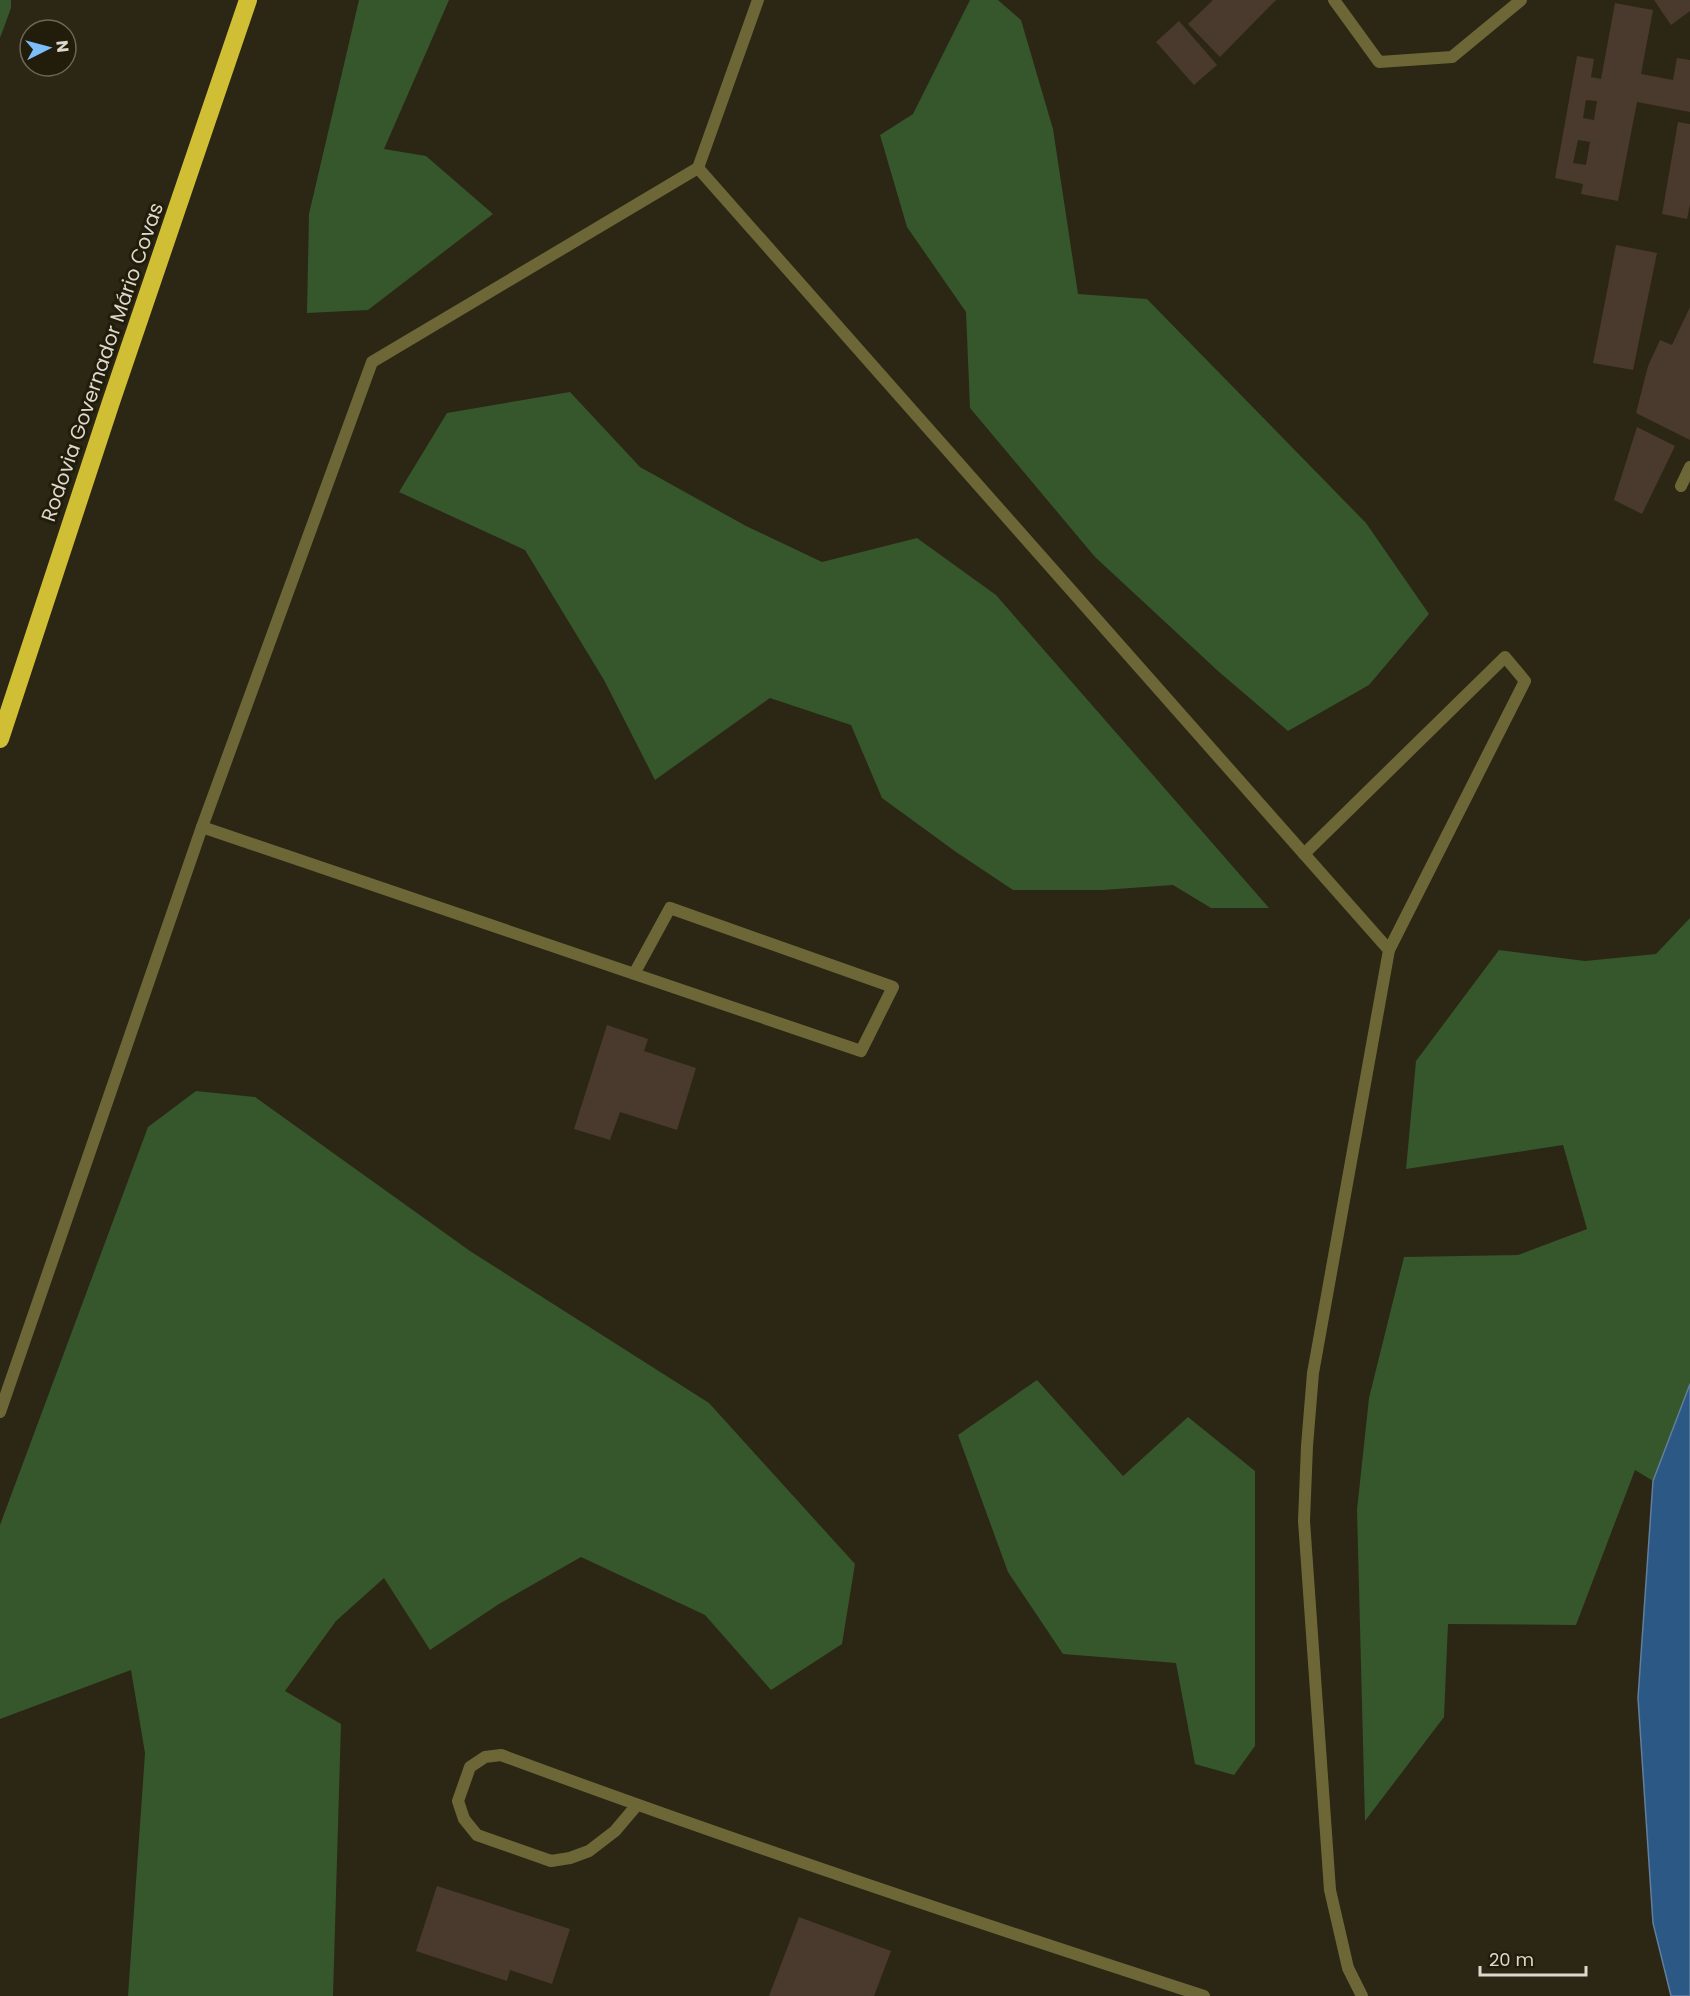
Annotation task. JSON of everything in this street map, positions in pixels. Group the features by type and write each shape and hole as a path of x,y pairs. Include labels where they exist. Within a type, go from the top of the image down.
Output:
{"highway":[{"name":"Rodovia Governador Mário Covas","path":"0,739 107,413 248,0"}],"street":[{"path":"0,1412 202,827 372,362 698,168 758,0"},
{"path":"1334,0 1378,62 1452,57 1521,0"},
{"path":"698,168 1389,950"},
{"path":"1681,486 1690,467"},
{"path":"1304,854 1505,657 1525,681 1389,950 1313,1373 1304,1521 1330,1890 1348,1968 1362,1996"},
{"path":"202,827 634,974 861,1051 893,987 670,908 634,974"},
{"path":"637,1805 615,1831 590,1851 570,1858 551,1861 477,1834 464,1819 458,1801 470,1767 485,1757 501,1755 637,1805 1043,1944 1204,1996"}],"green space":[{"path":"0,0 11,0 11,8 0,38"},
{"path":"359,0 449,0 384,149 426,156 493,214 368,310 307,313 309,214"},
{"path":"970,0 998,0 1021,20 1053,129 1078,294 1147,299 1366,523 1429,614 1369,685 1288,731 1218,671 1095,557 970,408 966,312 907,227 880,135 913,114"},
{"path":"570,392 640,467 746,526 822,562 917,538 996,595 1269,908 1211,908 1173,885 1103,890 1013,890 882,798 851,725 770,698 655,780 604,680 525,550 399,492 447,413"},
{"path":"1690,918 1690,1384 1653,1481 1635,1470 1576,1625 1448,1624 1444,1717 1365,1821 1357,1510 1369,1398 1404,1257 1518,1255 1587,1229 1563,1145 1406,1169 1416,1061 1499,950 1585,961 1656,954"},
{"path":"196,1091 255,1097 470,1251 709,1403 855,1564 842,1644 771,1690 705,1615 581,1557 499,1604 430,1650 384,1578 336,1621 285,1691 341,1724 333,1996 128,1996 145,1753 131,1670 0,1719 0,1525 148,1127"},
{"path":"1037,1380 1123,1476 1188,1417 1255,1471 1255,1746 1234,1775 1195,1764 1176,1663 1063,1654 1008,1572 958,1435"}],"water":[{"path":"1690,1384 1690,1996 1671,1996 1653,1923 1638,1698 1653,1481"}],"building":[{"path":"1213,0 1276,0 1220,57 1188,24"},
{"path":"1654,0 1690,0 1690,11 1671,25"},
{"path":"1615,3 1653,10 1641,74 1673,80 1677,58 1690,60 1690,112 1637,102 1618,201 1581,194 1583,184 1555,178 1577,56 1594,59 1591,77 1601,79","holes":["1586,100 1597,101 1594,120 1583,118","1578,140 1590,142 1586,165 1573,163"]},
{"path":"1179,21 1217,65 1194,85 1156,42"},
{"path":"1678,122 1690,124 1690,204 1687,219 1662,214"},
{"path":"1616,245 1657,253 1633,370 1593,363"},
{"path":"1690,307 1690,440 1636,413 1648,366 1660,340 1672,345"},
{"path":"1637,427 1675,446 1642,514 1614,500"},
{"path":"607,1025 648,1039 644,1051 696,1068 677,1130 620,1112 610,1140 574,1129"},
{"path":"437,1886 570,1929 552,1984 510,1970 507,1981 416,1951"},
{"path":"799,1917 891,1951 874,1996 769,1996"}]}
